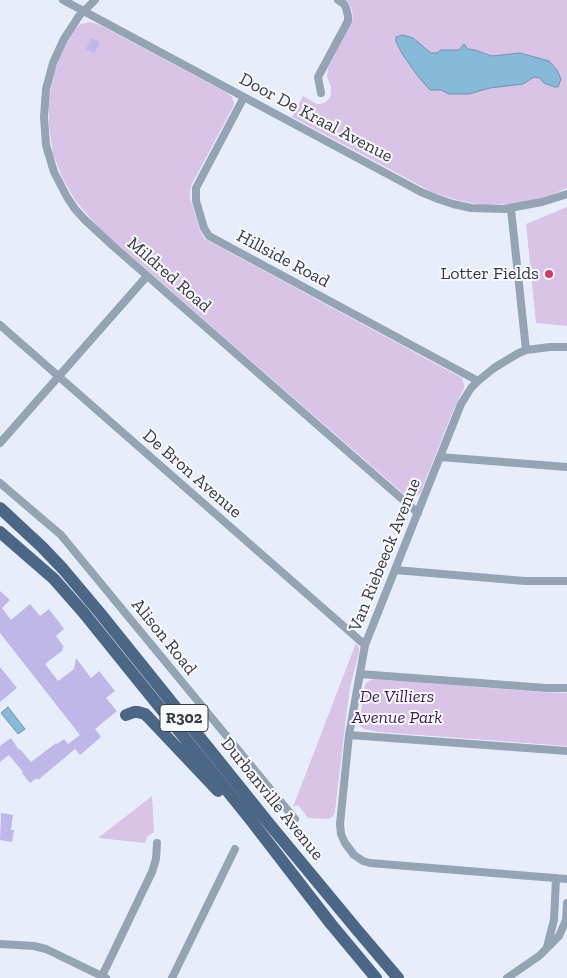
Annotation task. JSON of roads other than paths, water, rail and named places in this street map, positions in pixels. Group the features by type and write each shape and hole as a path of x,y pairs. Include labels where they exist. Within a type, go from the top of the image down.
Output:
{"main road":[{"name":"Durbanville Avenue","path":"1,512 42,547 63,569 271,826 398,978"},
{"name":"Durbanville Avenue","path":"0,532 54,579 82,612 376,978"},
{"path":"126,715 134,712 145,714 226,799 250,819"}],"street":[{"name":"Door De Kraal Avenue","path":"63,0 430,196 453,204 493,210 511,209 567,194"},
{"name":"Mildred Road","path":"95,0 79,16 64,39 55,57 45,96 44,131 48,152 60,185 75,209 112,245 418,513"},
{"path":"321,93 318,77 348,21 346,8 338,0"},
{"name":"Hillside Road","path":"244,97 196,188 196,201 204,228 209,236 478,381"},
{"path":"511,209 526,350"},
{"path":"0,444 147,276"},
{"name":"De Bron Avenue","path":"0,325 365,645"},
{"name":"Van Riebeeck Avenue","path":"556,878 370,863 358,858 347,847 341,834 340,824 349,735 365,645 461,404 478,381 494,368 517,354 526,350 567,347"},
{"path":"440,458 567,467"},
{"name":"Alison Road","path":"0,484 62,535 295,819"},
{"path":"395,570 525,581 567,581"},
{"path":"360,674 567,688"},
{"path":"349,735 567,751"},
{"path":"0,944 34,946 46,949 104,977 152,872 156,859 157,843"},
{"path":"172,978 235,849"},
{"path":"546,949 554,920 556,878 567,879"},
{"path":"507,978 539,956 556,940 562,932 566,920 567,903"}],"water":[{"path":"403,35 413,38 431,53 437,53 441,50 459,50 464,44 468,49 492,56 520,53 549,61 557,70 561,79 558,87 544,83 540,78 534,77 523,84 490,88 469,94 449,94 441,90 430,90 417,75 396,42 396,37"},
{"path":"8,707 25,729 18,734 1,713"}],"place":[{"name":"Lotter Fields","path":"549,274"}],"park label":[{"name":"De Villiers Avenue Park","path":"397,708"}]}
